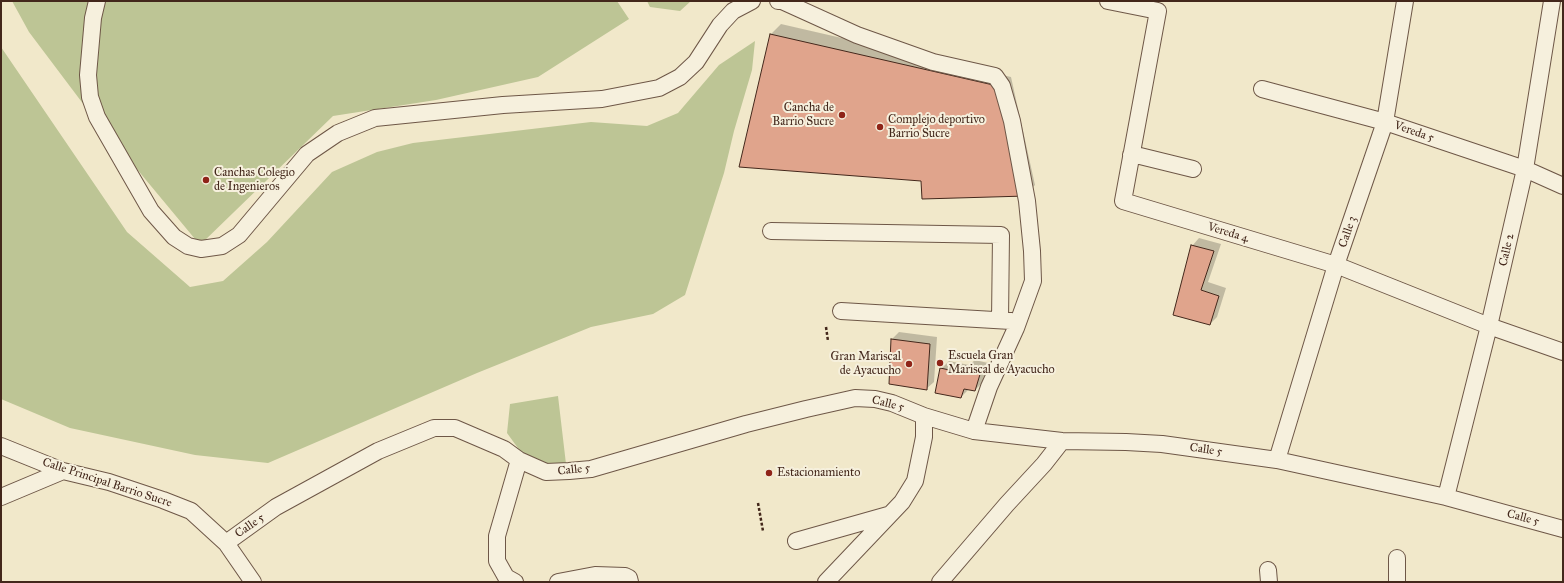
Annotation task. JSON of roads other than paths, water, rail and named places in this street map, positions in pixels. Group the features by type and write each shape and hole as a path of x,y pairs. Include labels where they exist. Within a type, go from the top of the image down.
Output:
{"street":[{"path":"97,1 93,18 88,75 90,97 97,117 151,210 174,237 188,246 201,248 222,246 239,235 307,154 338,133 375,118 503,105 602,99 659,88 680,77 696,62 709,41 733,10 752,1"},
{"path":"778,1 782,1 857,35 934,62 995,76 1003,90 1012,121 1027,202 1032,251 1033,281 1018,322 989,387 974,430"},
{"name":"Vereda 4","path":"1108,1 1158,11 1123,201 1336,265 1489,326 1563,352"},
{"name":"Calle 3","path":"1277,460 1336,265 1385,122 1405,1"},
{"name":"Calle 2","path":"1446,497 1489,326 1525,169 1552,1"},
{"name":"Vereda 5","path":"1262,88 1385,122 1525,169 1563,186"},
{"path":"1131,155 1194,169"},
{"path":"771,231 1001,235 1000,320"},
{"path":"841,311 1018,322"},
{"name":"Calle 5","path":"226,543 276,508 378,451 434,428 455,428 504,449 519,460 546,472 591,469 746,424 855,398 875,399 892,403 924,416 974,430 1062,441 1162,444 1277,460 1446,497 1563,529"},
{"path":"826,582 902,502 915,481 924,437 924,416"},
{"path":"940,582 1007,504 1044,464 1062,441"},
{"name":"Calle Principal Barrio Sucre","path":"1,446 63,471 109,482 191,511 226,543"},
{"path":"515,582 506,577 497,561 498,536 519,460"},
{"path":"1,496 63,471"},
{"path":"796,541 888,515"},
{"path":"226,543 253,582"},
{"path":"1396,558 1397,582"},
{"path":"558,582 595,575 626,579"}],"place":[{"name":"Cancha de Barrio Sucre","path":"842,115"},
{"name":"Complejo deportivo Barrio Sucre","path":"880,127"},
{"name":"Canchas Colegio de Ingenieros","path":"206,180"},
{"name":"Escuela Gran Mariscal de Ayacucho","path":"940,363"},
{"name":"Gran Mariscal de Ayacucho","path":"909,364"},
{"name":"Estacionamiento","path":"769,473"}]}
